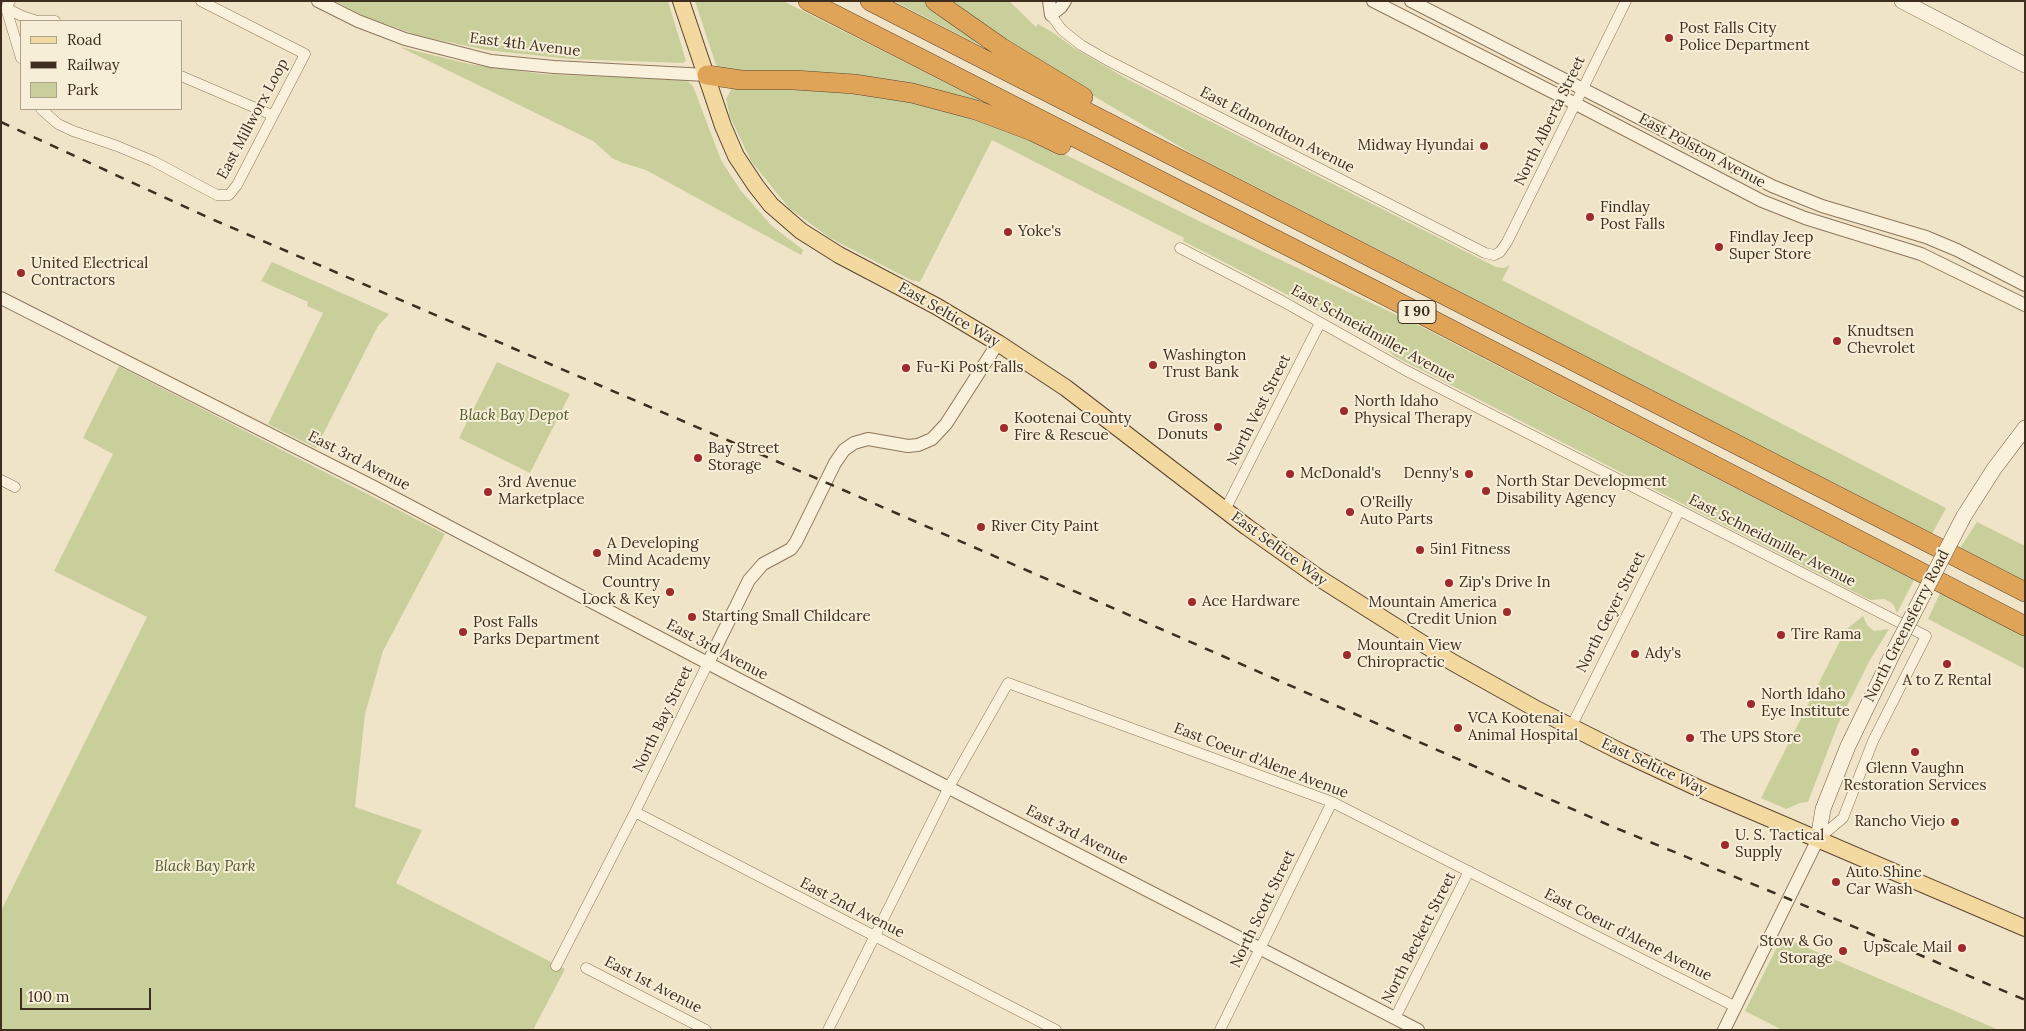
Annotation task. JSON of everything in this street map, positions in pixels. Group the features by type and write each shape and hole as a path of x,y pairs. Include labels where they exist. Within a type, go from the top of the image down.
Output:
{"highway":[{"name":"I 90","path":"808,1 1388,297 2025,626"},
{"name":"I 90","path":"870,1 2025,592"},
{"path":"935,1 1002,48 1216,178"},
{"path":"707,75 741,80 794,80 876,86 948,101 976,110 1032,132 1240,232 1388,297"}],"main road":[{"name":"East Seltice Way","path":"681,1 723,126 736,156 756,186 785,219 801,231 839,255 936,306 998,343 1073,394 1225,510 1319,578 1452,662 1571,727 1698,788 2025,928"},
{"path":"1902,1 2025,65"},
{"name":"North Greensferry Road","path":"1818,839 1824,809 1848,746 1896,648 1964,516 1994,469 2025,428"}],"street":[{"name":"East Millworx Loop","path":"42,110 58,124 144,157 222,196 233,192 305,54 201,1"},
{"name":"East 4th Avenue","path":"318,1 358,21 405,39 491,61 554,67 707,75"},
{"path":"1049,1 1051,15"},
{"path":"1051,15 1065,1"},
{"name":"East Polston Avenue","path":"1373,1 1762,201 1804,218 1921,254 2025,305"},
{"name":"East Polston Avenue","path":"1411,1 1792,196 1926,237 1957,250 2025,285"},
{"name":"North Alberta Street","path":"1500,252 1576,104 1626,1"},
{"path":"8,5 22,16 34,20"},
{"path":"8,5 20,54"},
{"name":"East Edmondton Avenue","path":"1051,15 1062,30 1081,45 1107,60 1485,253 1494,255 1500,252"},
{"path":"182,76 272,115"},
{"name":"East Schneidmiller Avenue","path":"1180,248 1405,370 1926,636"},
{"name":"East 3rd Avenue","path":"1,298 372,486 708,663 1418,1030"},
{"name":"North Vest Street","path":"1225,510 1320,323"},
{"name":"North Bay Street","path":"556,966 635,812 749,580 763,564 791,549 828,476 844,450 854,443 868,439 908,446 918,445 932,439 948,422 998,343"},
{"path":"1,480 15,487"},
{"name":"North Geyer Street","path":"1571,727 1679,511"},
{"name":"North Greensferry Road","path":"1724,1030 1818,839 1843,818 1874,741 1926,636"},
{"name":"East Coeur d'Alene Avenue","path":"949,787 1008,683 1332,802 1736,1007"},
{"path":"828,1030 949,787"},
{"name":"North Scott Street","path":"1220,1030 1332,802"},
{"name":"East 2nd Avenue","path":"635,812 1056,1030"},
{"name":"North Beckett Street","path":"1395,1018 1469,871"},
{"name":"East 1st Avenue","path":"586,968 706,1030"}],"green space":[{"path":"335,1 668,1 686,61 682,63 570,59 486,50 420,36 366,17"},
{"path":"695,1 783,1 1006,113 725,70 716,65"},
{"path":"894,1 927,1 991,49 971,41"},
{"path":"944,1 1009,1 1036,27 1038,24 1052,32 1074,48 1127,79 1496,267 1504,268 1510,265 1502,280 1946,508 1932,534 1196,156 1085,91"},
{"path":"400,47 469,64 542,74 686,80 693,86 721,160 741,191 771,225 803,250 801,255 646,170 612,158 593,141"},
{"path":"769,85 920,100 1028,136 1209,226 1418,325 1914,580 1897,613 1890,602 1884,599 1870,600 1394,356 1381,343 1183,241 1184,238 992,140 920,282 911,280 830,238 789,208 751,161 730,117 726,99 732,88"},
{"path":"272,262 389,314 378,326 316,448 268,424 323,313 307,306 308,302 261,281"},
{"name":"Black Bay Depot","path":"497,362 570,394 530,473 459,438"},
{"name":"Black Bay Park","path":"119,366 445,534 383,651 365,714 355,807 422,830 396,883 565,969 533,1030 1,1030 1,911 147,617 54,571 113,454 83,438"},
{"path":"1977,522 2025,546 2025,581 1960,548"},
{"path":"1940,593 2025,636 2025,669 1928,619"},
{"path":"1863,616 1867,625 1874,631 1889,629 1870,660 1838,724 1808,802 1786,809 1761,798 1842,637 1849,627"},
{"path":"1782,937 1999,1030 1782,1030 1745,1011"}],"railway":[{"path":"1,122 207,217 825,482 1611,826 1789,899 2025,1000"}],"place":[{"name":"Post Falls City Police Department","path":"1669,38"},
{"name":"Midway Hyundai","path":"1484,146"},
{"name":"Findlay Post Falls","path":"1590,217"},
{"name":"Yoke's","path":"1008,232"},
{"name":"Findlay Jeep Super Store","path":"1719,247"},
{"name":"United Electrical Contractors","path":"21,273"},
{"name":"Knudtsen Chevrolet","path":"1837,341"},
{"name":"Washington Trust Bank","path":"1153,365"},
{"name":"Fu-Ki Post Falls","path":"906,368"},
{"name":"North Idaho Physical Therapy","path":"1344,411"},
{"name":"Gross Donuts","path":"1218,427"},
{"name":"Kootenai County Fire & Rescue","path":"1004,428"},
{"name":"Bay Street Storage","path":"698,458"},
{"name":"McDonald's","path":"1290,474"},
{"name":"Denny's","path":"1469,474"},
{"name":"North Star Development Disability Agency","path":"1486,491"},
{"name":"3rd Avenue Marketplace","path":"488,492"},
{"name":"O'Reilly Auto Parts","path":"1350,512"},
{"name":"River City Paint","path":"981,527"},
{"name":"5in1 Fitness","path":"1420,550"},
{"name":"A Developing Mind Academy","path":"597,553"},
{"name":"Zip's Drive In","path":"1449,583"},
{"name":"Country Lock & Key","path":"670,592"},
{"name":"Ace Hardware","path":"1192,602"},
{"name":"Mountain America Credit Union","path":"1507,612"},
{"name":"Starting Small Childcare","path":"692,617"},
{"name":"Post Falls Parks Department","path":"463,632"},
{"name":"Tire Rama","path":"1781,635"},
{"name":"Ady's","path":"1635,654"},
{"name":"Mountain View Chiropractic","path":"1347,655"},
{"name":"A to Z Rental","path":"1947,664"},
{"name":"North Idaho Eye Institute","path":"1751,704"},
{"name":"VCA Kootenai Animal Hospital","path":"1458,728"},
{"name":"The UPS Store","path":"1690,738"},
{"name":"Glenn Vaughn Restoration Services","path":"1915,752"},
{"name":"Rancho Viejo","path":"1955,822"},
{"name":"U. S. Tactical Supply","path":"1725,845"},
{"name":"Auto Shine Car Wash","path":"1836,882"},
{"name":"Upscale Mail","path":"1962,948"},
{"name":"Stow & Go Storage","path":"1843,951"}]}
